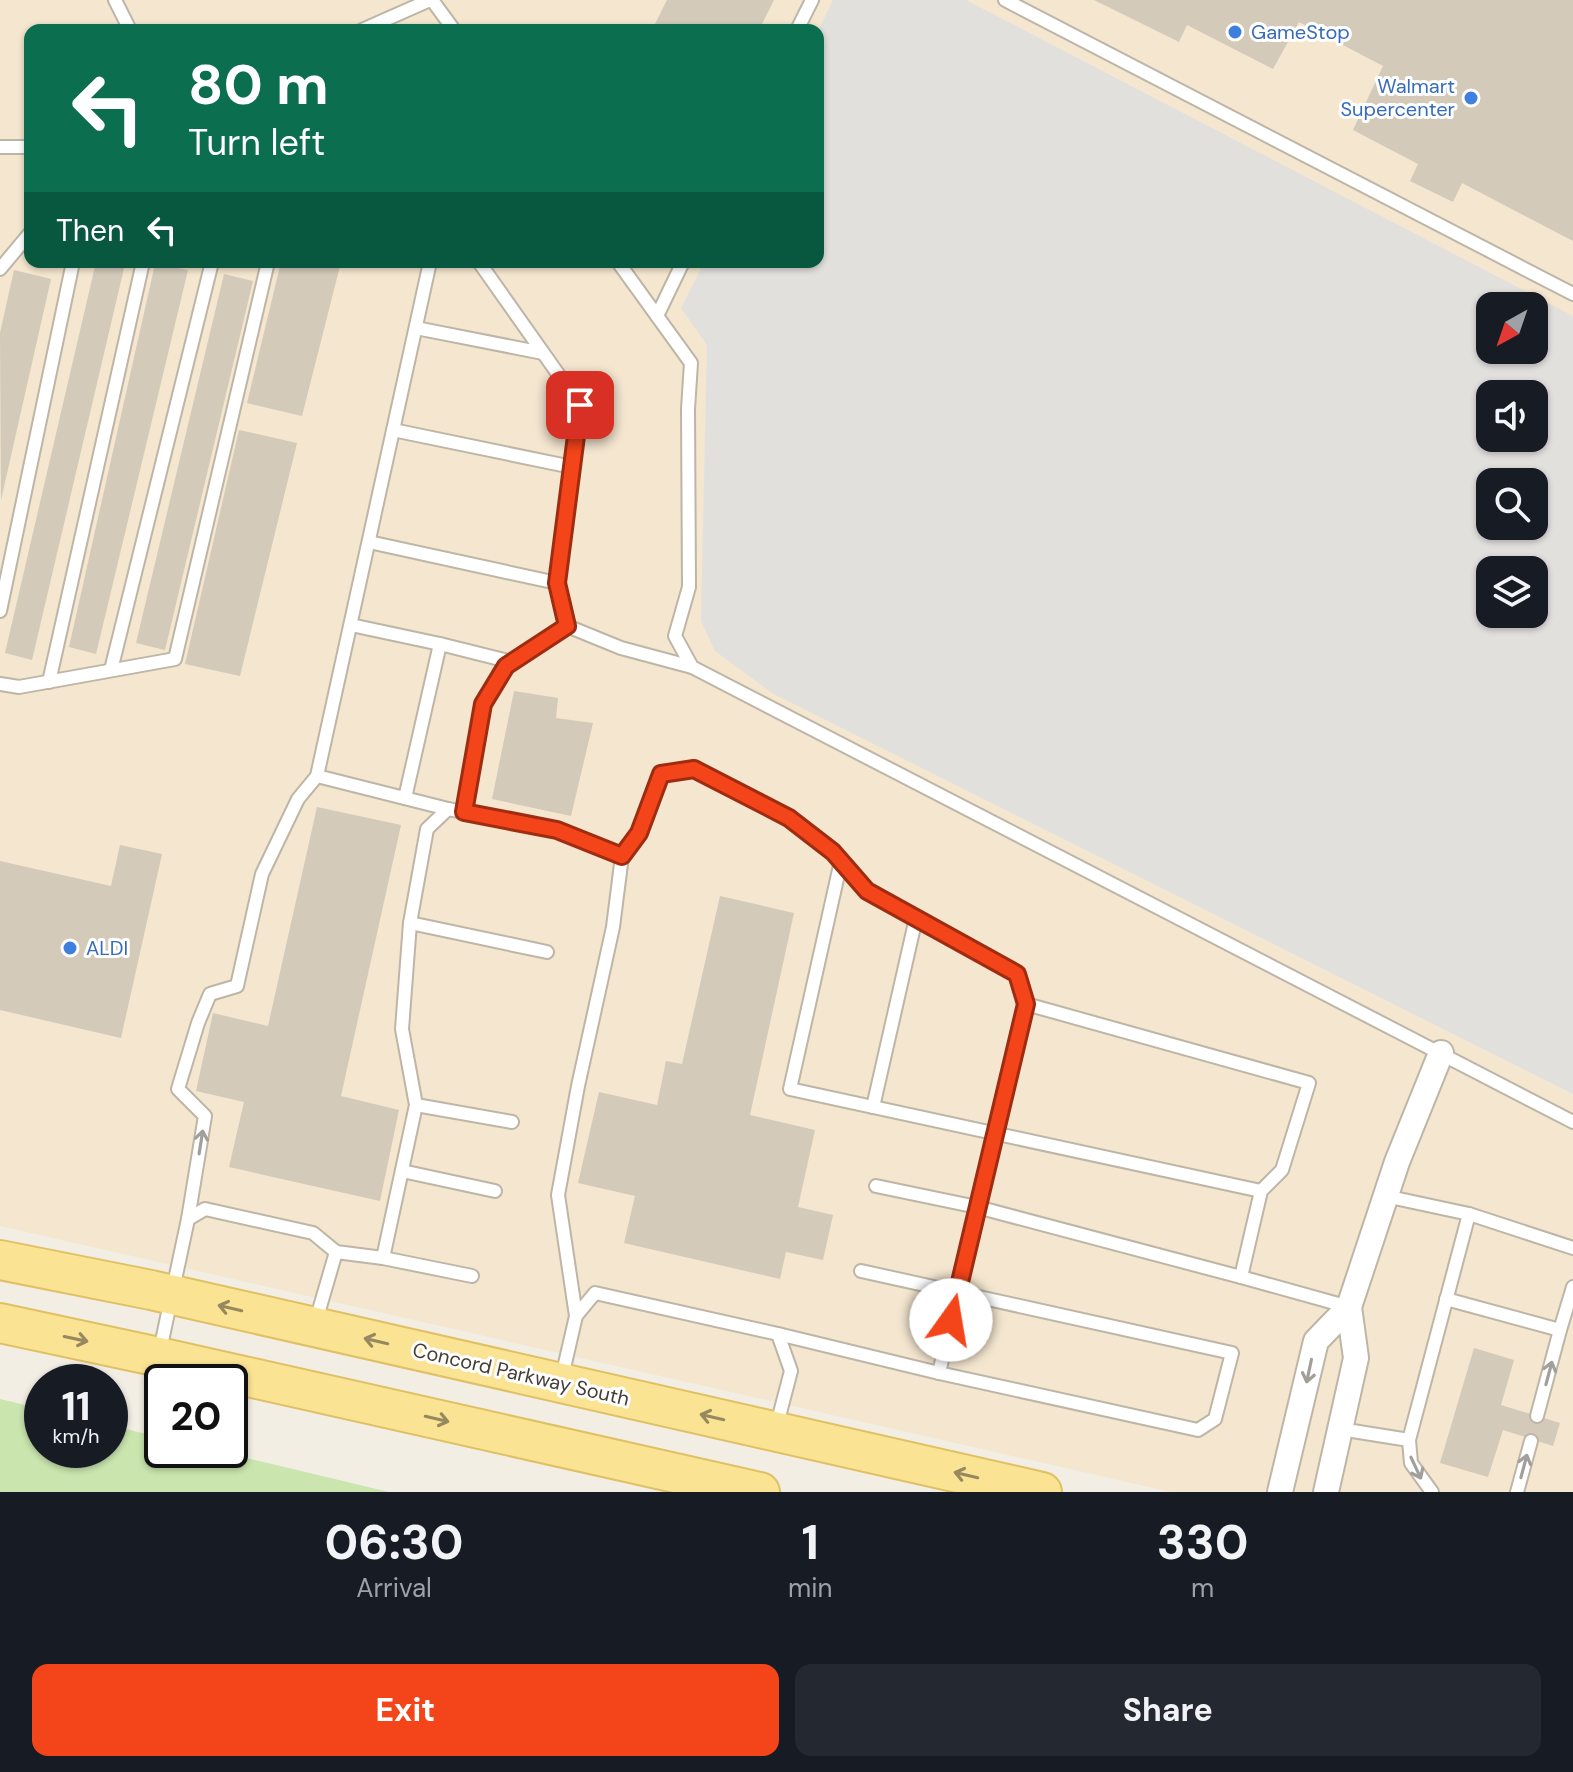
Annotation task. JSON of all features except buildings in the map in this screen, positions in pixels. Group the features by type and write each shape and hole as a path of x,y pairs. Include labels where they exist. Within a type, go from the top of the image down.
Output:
{"main road":[{"name":"Concord Parkway South","path":"0,1260 171,1295 1042,1492"},
{"path":"0,1323 760,1492"}],"street":[{"path":"1326,1492 1356,1358 1349,1307 1385,1196 1441,1053"},
{"path":"1280,1492 1316,1341 1349,1307"}],"lane":[{"path":"115,0 127,24"},
{"path":"376,24 431,0 449,24"},
{"path":"800,24 812,0"},
{"path":"1005,0 1573,294"},
{"path":"0,147 24,147"},
{"path":"0,269 24,240"},
{"path":"0,611 72,268"},
{"path":"49,682 142,268"},
{"path":"111,670 211,268"},
{"path":"0,684 19,687 175,659 267,268"},
{"path":"159,1357 188,1219 205,1116 178,1089 210,994 237,986 262,874 298,799 317,776 429,268"},
{"path":"483,268 580,405 557,583 567,626"},
{"path":"622,268 691,363 689,587 675,636 692,667"},
{"path":"657,316 680,268"},
{"path":"416,328 543,353"},
{"path":"393,430 572,467"},
{"path":"369,542 557,583"},
{"path":"351,625 512,662"},
{"path":"567,626 621,648 692,667 1573,1122"},
{"path":"464,812 483,704 506,666 567,626"},
{"path":"405,798 440,644"},
{"path":"561,1383 576,1316 558,1195 613,927 622,856 639,833 661,774 694,769 789,818 833,852 867,891 1017,974 1026,1004 939,1373"},
{"path":"317,776 448,809 557,830 622,856"},
{"path":"383,1258 416,1105 402,1029 410,923 427,829 448,809"},
{"path":"841,861 790,1089 1261,1191"},
{"path":"873,1107 916,918"},
{"path":"410,923 547,952"},
{"path":"1026,1004 1309,1083 1282,1170 1261,1191 1241,1277"},
{"path":"416,1105 512,1122"},
{"path":"402,1171 495,1191"},
{"path":"876,1186 977,1207 1349,1307"},
{"path":"1385,1196 1469,1214 1573,1248"},
{"path":"188,1219 205,1209 220,1212 313,1233 336,1252 472,1276"},
{"path":"1432,1492 1411,1463 1409,1440 1469,1214"},
{"path":"314,1327 336,1252"},
{"path":"576,1316 595,1293 1198,1430 1215,1419 1232,1353 861,1271"},
{"path":"1537,1416 1573,1287"},
{"path":"1446,1299 1560,1330"},
{"path":"775,1431 791,1371 778,1334"},
{"path":"1340,1429 1409,1440"},
{"path":"1517,1492 1531,1441"}],"shaded area":[{"path":"0,0 1573,0 1573,1492 1171,1492 0,1226"},
{"path":"833,0 966,0 1527,292 1476,292 1476,364 1548,364 1548,303 1573,316 1573,1094 772,693 715,651 701,621 707,345 681,308 701,268 824,268 824,24 821,24"}],"green space":[{"path":"0,1399 24,1405 24,1468 128,1468 128,1430 144,1434 144,1468 248,1468 248,1458 389,1492 0,1492"}],"place":[{"name":"GameStop","path":"1235,32"},
{"name":"Walmart Supercenter","path":"1471,98"},
{"name":"ALDI","path":"70,948"}],"route":[{"path":"580,405 557,583 567,626 506,666 483,704 464,812 557,830 622,856 639,833 661,774 694,769 789,818 833,852 867,891 1017,974 1026,1004 951,1320"}]}
